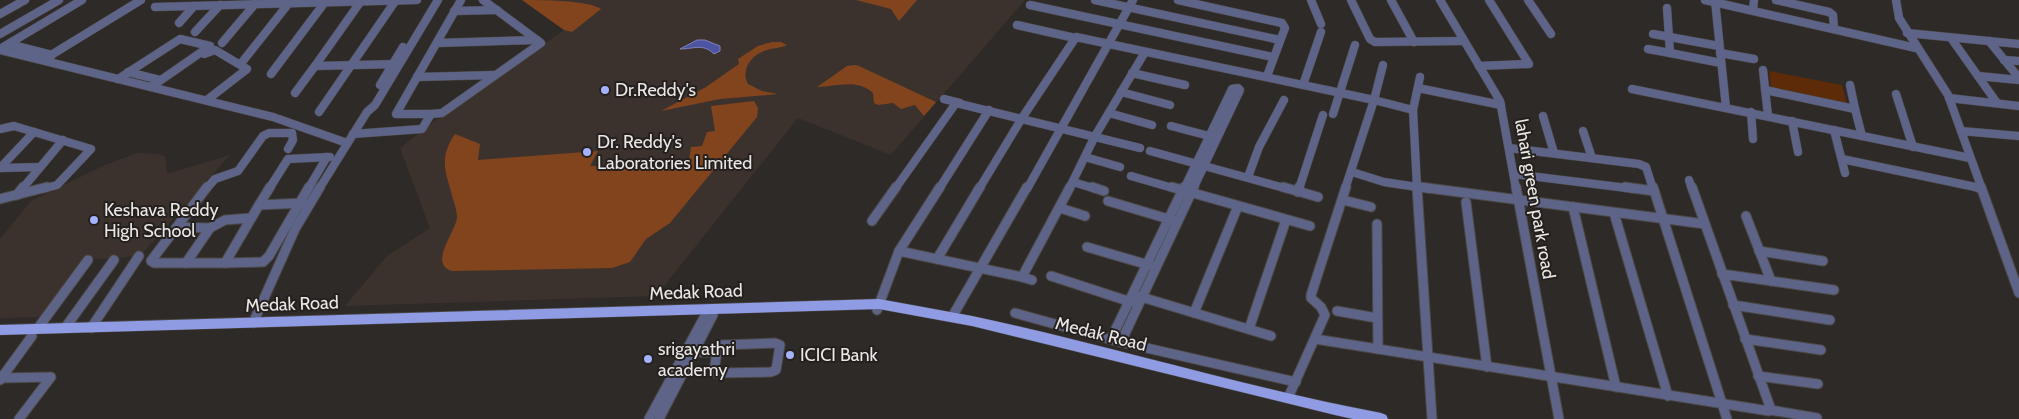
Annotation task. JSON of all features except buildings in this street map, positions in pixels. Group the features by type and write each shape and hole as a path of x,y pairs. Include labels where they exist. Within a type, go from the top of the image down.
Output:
{"main road":[{"name":"Medak Road","path":"0,337 65,328 709,316 878,307 1063,349 1343,419"},
{"name":"Medak Road","path":"0,330 35,332 878,307 952,317 1111,354 1335,410 1380,419"}],"street":[{"path":"0,14 24,0"},
{"path":"0,34 58,0"},
{"path":"0,49 82,0"},
{"path":"43,60 141,0"},
{"path":"319,112 396,0"},
{"path":"155,7 183,6 192,3 220,5 417,0"},
{"path":"253,323 295,229 338,157 367,112 374,105 433,0"},
{"path":"397,64 438,0"},
{"path":"461,0 396,114 442,113 541,43 483,0"},
{"path":"1095,0 1130,4 1280,40"},
{"path":"1178,0 1203,3 1282,23 1285,28 1266,76"},
{"path":"1303,85 1321,28 1311,0"},
{"path":"1351,0 1376,51"},
{"path":"1391,0 1414,42"},
{"name":"lahari green park road","path":"1440,0 1501,105 1559,419"},
{"path":"1479,66 1526,66 1529,64 1489,0"},
{"path":"1528,0 1551,34"},
{"path":"1705,0 1916,48"},
{"path":"1753,10 1754,0"},
{"path":"1776,0 1829,12 1833,15 1834,29"},
{"path":"1896,0 1899,18 1907,33 1949,98 2019,293"},
{"path":"294,93 361,1"},
{"path":"1714,1 1726,108"},
{"path":"271,74 325,2"},
{"path":"179,23 192,3"},
{"path":"243,61 289,3"},
{"path":"222,43 255,4"},
{"path":"952,317 981,270 1130,4"},
{"path":"195,32 220,5"},
{"path":"1030,6 1273,57"},
{"path":"1667,8 1670,53"},
{"path":"454,11 497,10"},
{"path":"1017,25 1266,76 1413,110"},
{"path":"1907,33 2019,44"},
{"path":"1653,34 1754,59"},
{"path":"937,259 1022,118 1075,38"},
{"path":"1951,38 1997,103"},
{"path":"118,79 128,72 180,39 210,46 164,80 128,72"},
{"path":"436,43 537,40"},
{"path":"1372,41 1381,43 1463,41"},
{"path":"1989,41 2019,79"},
{"path":"8,44 52,54"},
{"path":"1333,114 1355,45"},
{"path":"0,49 286,120 347,143"},
{"path":"1648,49 1721,63"},
{"path":"151,87 212,50 246,69 243,74 207,100"},
{"path":"1022,277 1060,208 1095,136 1145,52"},
{"path":"2004,60 2019,61"},
{"path":"315,66 397,64"},
{"path":"1288,398 1325,315 1321,307 1311,298 1311,295 1352,172 1383,65"},
{"path":"1762,70 1768,116"},
{"path":"1132,73 1185,85"},
{"path":"417,77 495,75"},
{"path":"1978,76 2019,79"},
{"path":"1420,77 1413,110 1432,419"},
{"path":"1850,86 1862,136"},
{"path":"1111,354 1187,193 1201,165 1218,138 1240,90 1238,88 1232,89 1208,136 1201,165"},
{"path":"1418,88 1501,105"},
{"path":"1632,88 1970,158"},
{"path":"1765,90 1856,109"},
{"path":"1121,92 1170,105"},
{"path":"1896,94 1913,146"},
{"path":"1949,98 2019,106"},
{"path":"944,99 1140,148"},
{"path":"1248,177 1259,147 1284,100"},
{"path":"872,221 954,105 960,103"},
{"path":"878,307 899,251 989,110"},
{"path":"1751,112 1754,140"},
{"path":"1109,113 1152,125"},
{"path":"353,134 422,129 431,114"},
{"path":"1298,192 1323,115"},
{"path":"1543,116 1554,154"},
{"path":"1792,121 1798,152"},
{"path":"0,129 14,126 90,149 57,185 0,199"},
{"path":"1171,126 1218,138"},
{"path":"1834,130 1845,173"},
{"path":"1583,131 1592,158"},
{"path":"1960,131 2019,137"},
{"path":"0,168 34,132"},
{"path":"288,149 293,140 292,133 269,133 263,136 238,171 233,175 216,178 212,181 152,262 263,262 269,256 327,157"},
{"path":"16,195 63,140"},
{"path":"1509,148 1643,165 1647,170 1654,191 1726,419"},
{"path":"1150,151 1318,197"},
{"path":"225,263 288,158 338,157"},
{"path":"1085,158 1120,167"},
{"path":"1842,159 1980,188"},
{"path":"0,168 40,167"},
{"path":"1352,172 1384,182 1417,187 1705,224"},
{"path":"1514,174 1654,191"},
{"path":"1131,176 1310,226"},
{"path":"1689,180 1770,410"},
{"path":"1073,182 1104,191"},
{"path":"1343,200 1371,207"},
{"path":"1108,201 1174,221"},
{"path":"259,205 311,202"},
{"path":"1466,202 1487,367"},
{"path":"1194,313 1238,206"},
{"path":"1572,207 1616,387"},
{"path":"1060,208 1085,216"},
{"path":"1614,212 1668,396"},
{"path":"1746,216 1771,281"},
{"path":"186,263 210,228 224,220 251,218"},
{"path":"1249,329 1286,220"},
{"path":"1376,224 1378,349"},
{"path":"177,227 210,228"},
{"path":"1087,247 1151,266"},
{"path":"899,251 1032,280"},
{"path":"1759,251 1822,261"},
{"path":"92,328 139,256"},
{"path":"0,378 88,260"},
{"path":"65,328 114,260"},
{"path":"1722,274 1834,290"},
{"path":"1051,276 1194,313 1272,336"},
{"path":"1734,305 1830,320"},
{"path":"1337,312 1377,318"},
{"path":"1015,313 1116,341 1296,382"},
{"path":"660,419 694,352 709,316"},
{"path":"649,419 709,316"},
{"path":"1746,339 1821,350"},
{"path":"1315,340 1817,418"},
{"path":"775,343 780,345 776,370 771,372 716,373 717,352 721,345 775,343"},
{"path":"694,352 717,352"},
{"path":"1758,376 1818,384"},
{"path":"0,378 52,377 19,419"}],"shaded area":[{"name":"Dr. Reddy's Laboratories Limited","path":"522,0 1025,0 891,155 798,118 656,296 345,306 387,256 430,228 400,148 449,110 564,30"},
{"path":"522,0 575,2 601,9 572,32 564,30"},
{"path":"856,0 917,0 899,21 891,9"},
{"path":"772,42 781,42 787,45 767,50 757,55 749,63 745,73 748,84 762,91 778,94 720,99 661,111 706,87 739,64 738,59 758,46"},
{"path":"855,65 936,102 924,116 915,105 901,109 893,103 878,105 874,103 873,93 867,88 860,86 846,84 817,87 847,66"},
{"path":"1769,71 1842,85 1847,104 1771,88"},
{"path":"754,101 758,108 757,117 670,223 646,239 630,262 612,268 452,271 445,267 442,262 445,248 457,218 445,166 447,151 455,134 480,144 478,160 598,151 590,166 688,168 691,147 702,146 707,132 715,131 711,106"},
{"name":"Keshava Reddy High School","path":"137,153 165,156 167,174 230,155 140,256 101,259 86,258 40,317 0,318 0,239 31,201 103,166"}],"water":[{"path":"697,40 705,40 720,46 720,51 714,54 698,47 680,49"}],"place":[{"name":"Dr.Reddy's","path":"605,90"},
{"name":"Dr. Reddy's Laboratories Limited","path":"587,152"},
{"name":"Keshava Reddy High School","path":"94,220"},
{"name":"ICICI Bank","path":"790,355"},
{"name":"srigayathri academy","path":"648,359"}]}
